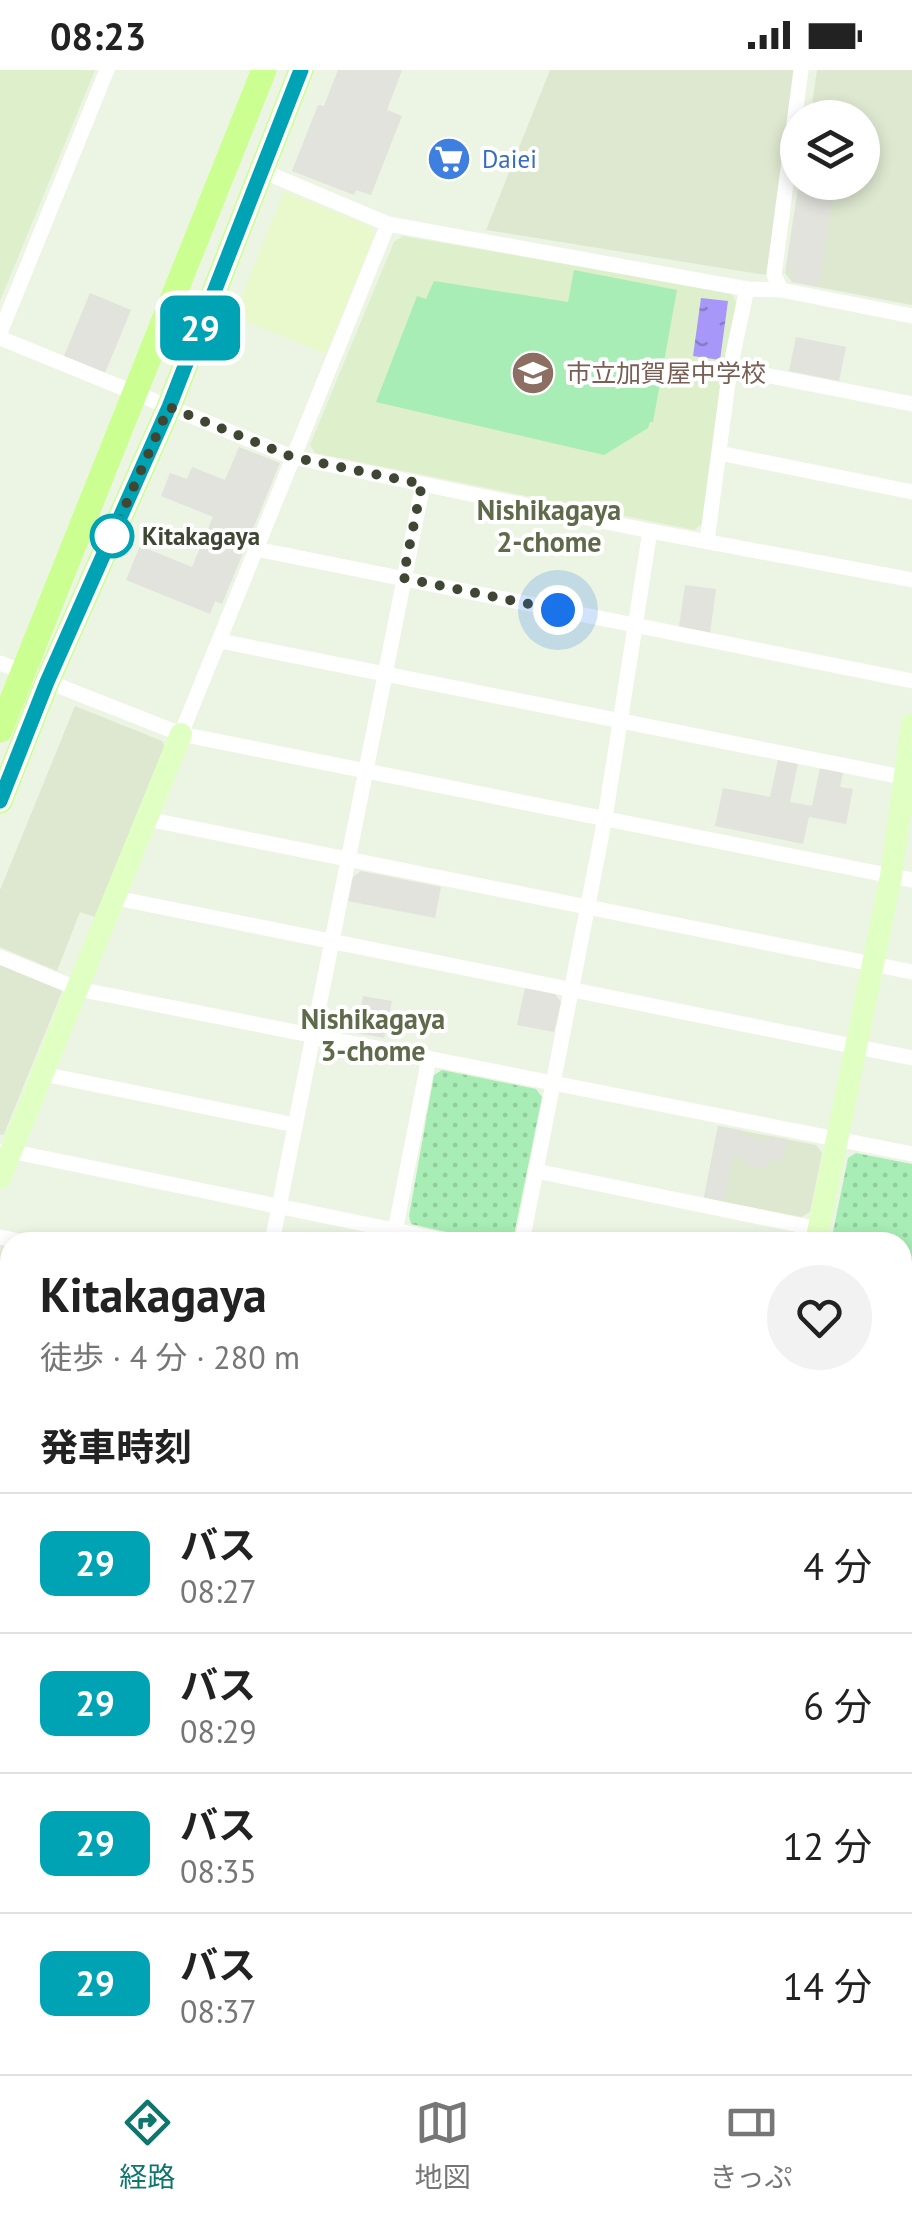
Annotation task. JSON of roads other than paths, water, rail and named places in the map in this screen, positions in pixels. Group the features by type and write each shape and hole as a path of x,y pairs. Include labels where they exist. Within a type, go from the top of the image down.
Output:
{"main road":[{"path":"0,730 264,70"},
{"path":"0,801 23,673 169,407 301,70"}],"street":[{"path":"107,70 0,336 292,457 912,580"},
{"path":"781,290 774,275 802,70"},
{"path":"260,170 388,224 912,316"},
{"path":"0,1178 5,1150 43,1074 116,898 388,224"},
{"path":"707,542 730,368 746,288"},
{"path":"730,368 912,404"},
{"path":"719,453 912,492"},
{"path":"274,1232 422,484"},
{"path":"524,1232 605,818 650,531"},
{"path":"256,548 912,681"},
{"path":"220,641 908,778"},
{"path":"23,673 181,734 901,878"},
{"path":"819,1232 872,964 901,878 912,724"},
{"path":"147,819 912,972"},
{"path":"116,898 912,1058"},
{"path":"0,957 78,989 912,1154"},
{"path":"395,1231 429,1058"},
{"path":"43,1074 295,1125"},
{"path":"5,1150 400,1232"},
{"path":"536,1171 801,1232"}],"water":[{"path":"701,298 728,301 720,360 693,356"}],"place":[{"name":"Daiei","path":"449,159"},
{"name":"市立加賀屋中学校","path":"533,373"},
{"name":"Kitakagaya","path":"112,536"}],"district":[{"name":"Nishikagaya 2-chome","path":"549,526"},
{"name":"Nishikagaya 3-chome","path":"373,1035"}]}
